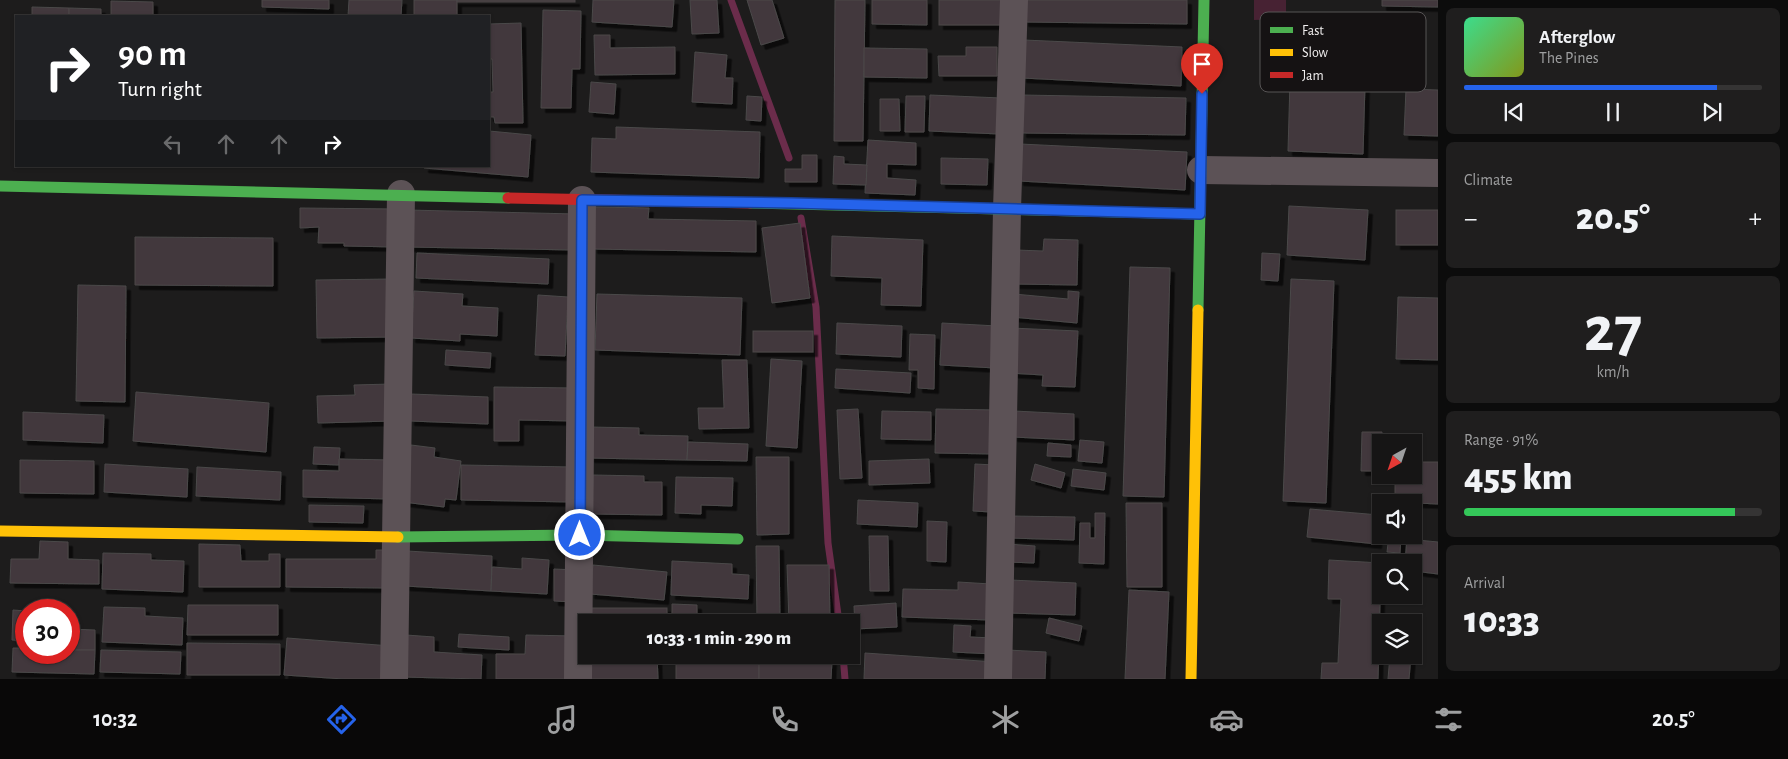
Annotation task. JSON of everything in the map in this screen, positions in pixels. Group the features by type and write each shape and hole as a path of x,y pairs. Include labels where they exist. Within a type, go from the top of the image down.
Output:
{"street":[{"path":"998,679 1007,209 1014,0"},
{"path":"1191,679 1204,0"},
{"path":"1201,170 1438,173"},
{"path":"0,186 1200,214"},
{"path":"394,679 398,536 401,194"},
{"path":"578,679 582,200"},
{"path":"0,531 398,536 580,535 738,539"}],"shaded area":[{"path":"1254,0 1286,0 1286,12 1260,12 1260,20 1254,20"}],"building":[{"path":"262,0 329,0 329,9 262,7"},
{"path":"349,0 402,0 401,15 348,15"},
{"path":"414,0 457,0 457,15 414,15"},
{"path":"457,0 575,0 575,2 457,2"},
{"path":"593,0 674,0 672,27 592,22"},
{"path":"690,0 717,0 719,33 692,34"},
{"path":"747,0 772,0 784,38 761,45"},
{"path":"835,0 865,0 863,141 834,141"},
{"path":"872,0 927,0 927,25 872,24"},
{"path":"939,0 1008,0 1008,25 939,25"},
{"path":"1024,0 1187,0 1187,24 1024,22"},
{"path":"1382,0 1438,0 1438,7 1382,6"},
{"path":"111,1 153,2 153,15 111,15"},
{"path":"32,7 69,8 69,15 32,15"},
{"path":"69,8 101,9 101,15 69,15"},
{"path":"543,10 581,11 580,69 572,69 571,108 541,108"},
{"path":"521,23 523,123 495,123 494,117 490,117 490,92 493,92 492,59 490,59 490,24"},
{"path":"594,35 610,35 610,48 675,47 675,74 595,75"},
{"path":"1024,40 1182,47 1181,86 1022,78"},
{"path":"966,47 997,47 997,76 939,76 938,56 966,56"},
{"path":"864,48 927,49 927,78 864,77"},
{"path":"695,52 727,55 725,78 733,78 732,104 692,102"},
{"path":"591,82 616,84 614,114 589,112"},
{"path":"1438,90 1438,136 1404,135 1406,92"},
{"path":"1290,92 1365,92 1363,154 1288,151"},
{"path":"930,95 1001,98 1000,134 929,131"},
{"path":"1022,95 1186,98 1185,135 1022,133"},
{"path":"747,96 762,97 761,121 746,120"},
{"path":"906,96 925,96 924,132 905,132"},
{"path":"880,99 899,99 900,131 880,131"},
{"path":"616,127 760,132 759,178 591,172 592,138 616,139"},
{"path":"490,131 531,135 528,177 424,168 490,167"},
{"path":"868,140 916,143 916,165 887,164 887,178 916,180 915,195 865,193"},
{"path":"1020,144 1187,152 1185,190 1019,181"},
{"path":"802,155 817,155 817,182 785,182 785,169 802,169"},
{"path":"834,156 844,157 844,164 867,165 866,185 833,184"},
{"path":"941,158 988,159 987,185 941,184"},
{"path":"1289,206 1368,210 1365,260 1287,255"},
{"path":"594,207 649,208 648,219 756,221 756,252 593,249"},
{"path":"300,208 397,209 397,247 344,246 344,243 318,243 319,227 300,228"},
{"path":"407,210 576,214 575,250 407,247"},
{"path":"1396,210 1438,210 1438,245 1396,245"},
{"path":"800,223 810,298 772,303 762,228"},
{"path":"832,236 923,240 921,306 881,305 882,278 831,276"},
{"path":"135,237 273,238 273,286 135,285"},
{"path":"1044,239 1078,240 1077,285 1015,284 1016,250 1043,251"},
{"path":"417,253 549,259 548,284 416,278"},
{"path":"1262,253 1280,254 1278,281 1261,280"},
{"path":"1130,267 1170,268 1164,497 1123,496"},
{"path":"391,279 392,337 317,338 316,280"},
{"path":"1291,279 1334,281 1326,503 1283,501"},
{"path":"78,285 126,286 125,402 76,401"},
{"path":"414,291 463,294 462,306 498,308 497,336 460,334 460,341 411,338"},
{"path":"1068,291 1079,292 1077,323 1012,317 1014,294 1068,299"},
{"path":"597,294 742,298 740,355 595,350"},
{"path":"538,295 568,297 565,356 535,355"},
{"path":"1398,297 1438,298 1438,360 1396,359"},
{"path":"837,323 902,326 901,357 836,354"},
{"path":"942,323 997,326 995,368 940,365"},
{"path":"1011,328 1078,331 1075,387 1042,386 1043,375 1009,373"},
{"path":"753,331 813,331 813,352 753,352"},
{"path":"910,334 935,335 934,389 918,388 918,370 909,370"},
{"path":"446,350 491,353 490,368 445,365"},
{"path":"771,359 802,361 797,448 766,446"},
{"path":"722,360 747,360 749,428 699,429 698,408 724,408"},
{"path":"836,369 911,373 910,393 835,388"},
{"path":"391,384 392,421 318,423 317,396 355,395 354,385"},
{"path":"494,387 575,388 575,421 519,420 519,441 494,441"},
{"path":"136,392 269,403 266,452 133,441"},
{"path":"411,394 488,397 488,424 410,421"},
{"path":"858,409 862,478 840,479 837,410"},
{"path":"936,409 997,410 996,454 935,453"},
{"path":"882,411 931,412 931,440 881,439"},
{"path":"1014,411 1074,414 1074,440 1013,437"},
{"path":"23,412 104,415 103,443 23,440"},
{"path":"590,427 639,428 639,435 688,436 687,460 590,458"},
{"path":"1362,432 1382,432 1382,434 1372,434 1372,471 1361,471"},
{"path":"1080,440 1104,442 1102,463 1078,461"},
{"path":"688,442 748,444 747,461 687,460"},
{"path":"1048,443 1071,445 1071,457 1047,456"},
{"path":"411,445 435,448 434,457 461,461 456,500 445,499 444,507 403,502"},
{"path":"314,447 340,448 339,465 313,464"},
{"path":"756,457 789,457 789,534 757,535"},
{"path":"339,459 392,460 391,499 303,497 303,470 339,471"},
{"path":"929,459 930,483 869,485 869,461"},
{"path":"20,460 94,461 94,494 20,493"},
{"path":"1422,462 1438,462 1438,504 1422,503 1422,494 1395,494 1395,484 1422,484"},
{"path":"105,464 188,469 187,497 104,492"},
{"path":"975,464 994,465 992,512 973,511"},
{"path":"1035,464 1065,473 1061,488 1031,480"},
{"path":"461,465 572,467 572,502 461,500"},
{"path":"197,467 281,472 280,500 196,496"},
{"path":"1073,469 1106,473 1104,490 1071,486"},
{"path":"593,475 644,476 644,482 662,482 662,515 592,514"},
{"path":"676,477 733,478 732,506 701,505 701,514 675,513"},
{"path":"858,500 918,503 917,527 857,524"},
{"path":"1126,503 1162,503 1162,587 1127,587"},
{"path":"309,505 364,506 363,523 309,522"},
{"path":"1310,509 1372,514 1372,544 1307,537"},
{"path":"1095,513 1105,513 1104,564 1079,563 1080,523 1090,523 1090,538 1095,538"},
{"path":"1010,516 1075,517 1074,540 1010,538"},
{"path":"927,521 947,522 946,562 927,561"},
{"path":"869,536 888,536 889,591 870,591"},
{"path":"1422,540 1438,542 1438,574 1422,572 1422,554 1406,554 1407,544 1422,544"},
{"path":"40,541 68,542 68,559 99,560 99,584 10,583 11,559 39,559"},
{"path":"199,544 240,545 241,561 269,561 269,554 280,554 280,587 199,587"},
{"path":"1007,544 1035,546 1034,563 1007,562"},
{"path":"1388,544 1400,544 1400,553 1387,552"},
{"path":"756,546 779,546 780,614 757,614"},
{"path":"376,550 391,550 391,588 286,587 286,559 376,559"},
{"path":"407,551 492,556 491,591 405,586"},
{"path":"103,553 151,554 151,560 184,561 183,592 102,589"},
{"path":"522,558 549,560 547,594 491,591 492,567 522,569"},
{"path":"1329,560 1372,562 1372,604 1380,604 1380,614 1372,614 1372,664 1378,664 1378,679 1321,679 1322,663 1338,663 1341,599 1328,599"},
{"path":"672,561 732,564 732,574 749,575 748,599 671,595"},
{"path":"593,565 667,572 664,600 590,594"},
{"path":"787,565 829,565 830,614 789,614"},
{"path":"554,569 577,570 576,602 554,601"},
{"path":"1010,580 1076,583 1075,615 1008,613"},
{"path":"958,582 991,584 990,620 902,617 903,589 958,590"},
{"path":"1129,590 1169,592 1165,679 1125,679"},
{"path":"896,603 897,627 860,629 860,614 854,614 854,606"},
{"path":"672,604 697,605 697,614 672,614"},
{"path":"188,605 278,605 278,635 187,635"},
{"path":"104,607 145,608 145,616 183,618 182,645 102,642"},
{"path":"587,608 667,608 667,614 587,614"},
{"path":"13,610 15,610 15,640 12,640"},
{"path":"1049,618 1082,626 1079,641 1046,633"},
{"path":"954,625 971,626 970,637 994,638 993,654 953,652"},
{"path":"80,629 95,630 95,650 80,650"},
{"path":"459,634 509,637 509,650 458,647"},
{"path":"406,635 434,637 434,652 482,655 481,679 403,677"},
{"path":"526,635 574,636 574,679 496,679 496,654 525,654"},
{"path":"287,638 391,646 389,679 344,679 284,675"},
{"path":"187,643 280,644 280,675 187,675"},
{"path":"13,648 15,648 15,664 80,664 80,650 95,650 94,674 12,672"},
{"path":"101,650 181,652 180,674 100,672"},
{"path":"1007,650 1046,652 1045,679 1006,679"},
{"path":"865,653 995,662 994,679 864,679"},
{"path":"588,664 657,664 658,679 589,679"},
{"path":"676,664 759,664 759,679 676,679"},
{"path":"759,664 832,664 831,679 759,679"},
{"path":"1389,664 1410,664 1409,679 1388,679"}],"waterway":[{"path":"731,0 789,158"},
{"path":"801,218 816,307 828,543 838,614"},
{"path":"844,664 845,679"}],"traffic: fast":[{"path":"1198,310 1204,0"},
{"path":"0,186 508,198"},
{"path":"750,203 1200,214"},
{"path":"398,537 580,535 738,539"}],"traffic: slow":[{"path":"1191,679 1198,310"},
{"path":"0,531 398,537"}],"traffic: jam":[{"path":"508,198 750,203"}],"route":[{"path":"580,535 582,200 792,203 1200,214 1202,94"}]}
